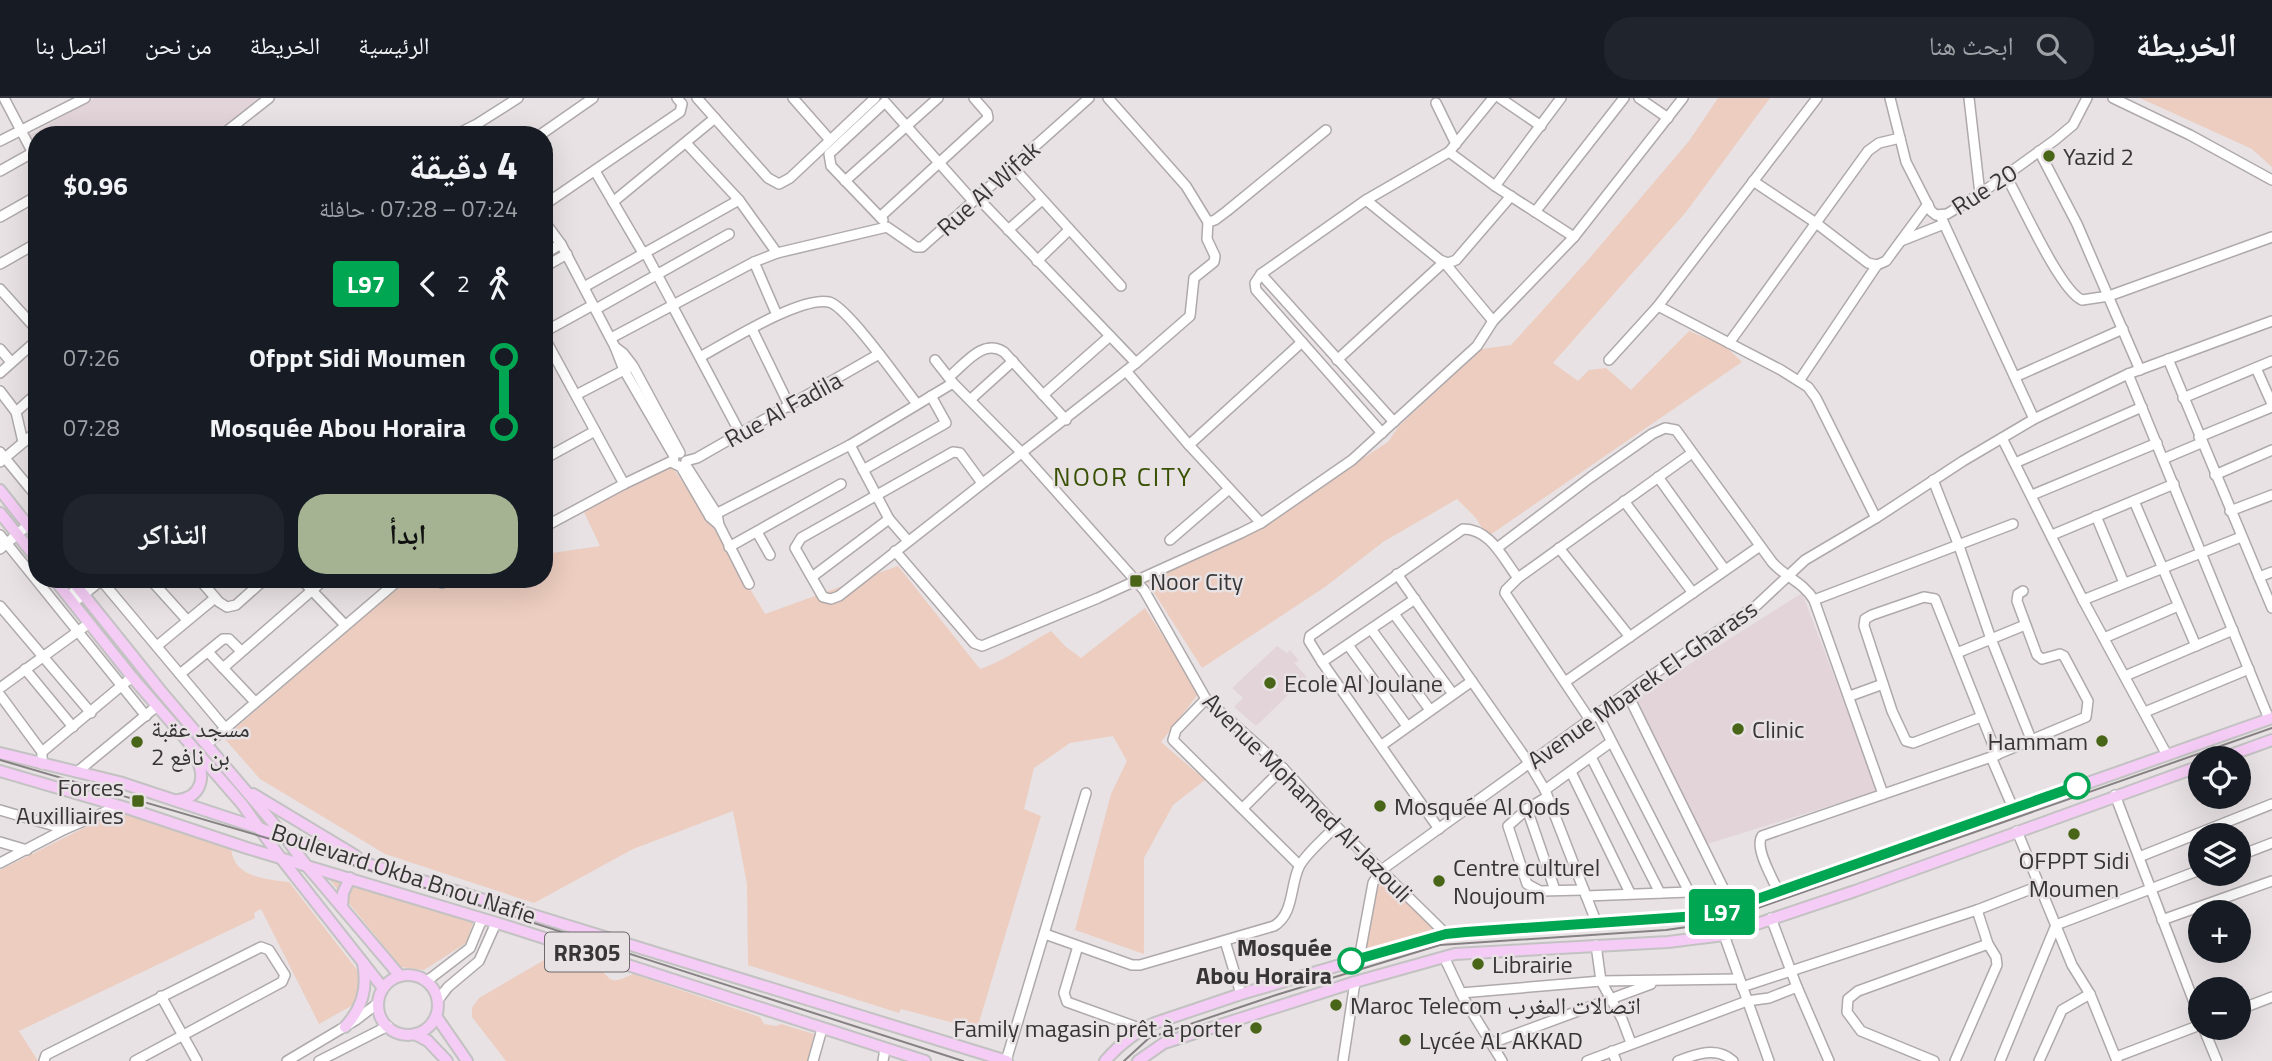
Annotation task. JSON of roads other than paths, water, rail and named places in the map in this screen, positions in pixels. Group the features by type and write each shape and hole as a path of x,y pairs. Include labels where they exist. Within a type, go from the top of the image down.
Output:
{"main road":[{"path":"0,490 27,525"},
{"path":"0,513 28,548"},
{"path":"61,588 132,677 247,812 383,988"},
{"path":"79,588 400,976"},
{"path":"1105,1061 1126,1040 1142,1029 1241,994 1446,934 1702,916 1733,908 2271,719"},
{"path":"2251,749 2271,743"},
{"path":"175,800 191,796 201,782 202,771 191,746"},
{"name":"Boulevard Okba Bnou Nafie","path":"0,753 42,758 77,772 119,782 371,865 1007,1061"},
{"path":"1138,1061 1164,1043 1355,982 1444,957 1471,952 1668,942 1724,935 1855,891 2188,770"},
{"name":"Boulevard Okba Bnou Nafie","path":"0,771 496,923 822,1029 884,1055 925,1061"},
{"path":"244,788 371,865"},
{"path":"342,907 343,894 350,878"},
{"path":"345,1027 355,1016 365,989 362,961"},
{"path":"400,976 417,976 427,981 438,1000 436,1016 428,1027 415,1034 404,1034 388,1026 381,1018 378,1003 383,988 400,976"},
{"path":"436,1016 467,1061"},
{"path":"415,1034 428,1041 447,1061"}],"street":[{"path":"4,98 28,145"},
{"path":"29,126 85,98"},
{"path":"233,126 269,98"},
{"path":"473,126 517,98"},
{"path":"553,126 593,98"},
{"path":"553,199 680,112 682,104 677,98"},
{"path":"793,98 830,140"},
{"path":"703,100 715,118 768,178 779,184 790,178 875,98"},
{"path":"845,181 938,98"},
{"path":"880,217 988,118 974,98"},
{"name":"Rue Al Wifak","path":"887,227 920,248 1089,98"},
{"path":"982,483 960,453 953,452 798,541 795,548 823,597 831,599 846,592 1136,363 1190,316 1194,278 1214,261 1215,256 1207,239 1208,222 1186,186 1108,98"},
{"path":"1382,433 1256,289 1256,281 1261,274 1366,200 1453,148 1493,98"},
{"path":"1500,98 1541,126"},
{"path":"1495,186 1561,98"},
{"path":"1535,212 1624,98"},
{"path":"1639,98 1668,118"},
{"path":"895,551 978,645 982,646 1136,581 1261,523 1352,460 1477,346 1493,321 1574,237 1683,98"},
{"path":"1609,360 1658,306 1817,98"},
{"name":"Rue 20","path":"1890,98 1906,162 1931,211 1942,219 2006,176 2073,125 2087,98"},
{"path":"1969,98 1980,194"},
{"path":"2113,98 2211,145 2272,180"},
{"path":"613,342 754,262 777,253 887,227 828,162 829,154 888,100 938,163 1008,230 1136,363"},
{"path":"1436,103 1453,148 1495,186 1574,237"},
{"path":"613,202 715,118"},
{"path":"0,141 28,126"},
{"path":"1208,222 1227,211 1326,130"},
{"path":"1729,343 1871,147 1900,138"},
{"path":"686,143 738,200 777,253"},
{"path":"2039,151 2077,224 2140,370"},
{"path":"0,171 28,159"},
{"path":"1012,166 1121,285"},
{"path":"595,171 657,275 740,433"},
{"path":"2006,176 2042,246 2070,292 2082,300 2109,296 2272,237"},
{"path":"1754,181 1816,223 1868,263 1877,265"},
{"path":"1337,360 1444,262 1456,260 1511,196"},
{"path":"584,287 738,200"},
{"path":"1008,230 1042,200"},
{"path":"1366,200 1444,262 1493,321"},
{"path":"0,217 28,201"},
{"path":"1799,381 1877,265 1886,261 1927,204"},
{"path":"1901,241 1942,219 2034,419"},
{"path":"1037,261 1069,230"},
{"path":"553,233 567,254 613,342 623,353 628,368 680,460 714,515 749,584"},
{"path":"553,330 730,234"},
{"path":"553,249 561,244"},
{"path":"0,264 28,250"},
{"path":"553,262 567,254"},
{"path":"754,262 777,316"},
{"path":"1261,274 1394,422"},
{"path":"0,289 28,320"},
{"path":"700,357 777,316 814,303 832,303 840,308 879,354 917,404"},
{"path":"1658,306 1799,381 1816,398 1876,518"},
{"name":"Avenue Mbarek El-Gharass","path":"1380,871 1627,693 1757,605 1810,557 1933,480 2034,419 2129,374 2272,321"},
{"path":"752,329 790,407"},
{"path":"2015,377 2123,330"},
{"path":"1044,395 1110,336"},
{"path":"1189,445 1302,342"},
{"path":"714,515 850,445 931,396 979,351 990,347 1001,349 1066,419"},
{"path":"0,373 28,348"},
{"path":"0,349 11,362"},
{"path":"553,352 624,484"},
{"name":"Rue Al Fadila","path":"553,522 624,484 680,460 697,458 879,354"},
{"path":"2168,359 2272,608"},
{"name":"Avenue Mohamed Al-Jazouli","path":"935,360 1136,581 1155,608 1206,699 1283,768 1380,871 1446,934"},
{"path":"971,399 1013,361"},
{"path":"2183,398 2272,361"},
{"path":"576,395 628,368"},
{"path":"2164,459 2272,406 2256,368"},
{"path":"1126,371 1261,523"},
{"path":"2129,374 2271,719"},
{"path":"0,391 16,412 23,442"},
{"path":"863,470 946,423 931,396"},
{"path":"16,412 28,401"},
{"path":"2015,463 2142,407"},
{"path":"1497,548 1591,477 1660,430 1676,430 1781,572 1802,584 1814,600 1883,794"},
{"path":"553,453 595,431"},
{"path":"28,438 2,457 28,485"},
{"path":"2002,438 2083,600 2167,755"},
{"path":"2032,495 2157,443"},
{"path":"850,445 889,519 908,541"},
{"path":"2215,475 2272,450"},
{"path":"1692,453 1518,578 1507,587 1506,593 1565,682 1611,742 1702,916"},
{"path":"1658,477 1725,570"},
{"path":"1933,480 2031,739"},
{"path":"729,547 841,484"},
{"path":"2052,535 2174,484"},
{"path":"1170,540 1229,489"},
{"path":"2230,511 2271,497"},
{"path":"1624,501 1693,593"},
{"path":"2134,501 2196,646"},
{"path":"2096,516 2124,583"},
{"path":"812,577 889,519"},
{"path":"1814,600 2013,524"},
{"path":"27,525 2,542 28,572"},
{"path":"1439,830 1322,662 1310,641 1311,634 1463,529 1477,531 1497,548 1518,578"},
{"path":"757,532 770,555"},
{"path":"2083,600 2241,537"},
{"path":"1565,682 1760,546"},
{"path":"1559,548 1630,637"},
{"path":"2259,577 2272,572"},
{"path":"1397,574 1529,763 1546,793 1597,924"},
{"path":"42,588 146,716"},
{"path":"71,600 77,588"},
{"path":"109,588 225,728"},
{"path":"158,588 187,620"},
{"path":"207,588 223,606 232,606 254,588"},
{"path":"309,588 345,625"},
{"path":"223,668 317,588"},
{"path":"207,744 389,588"},
{"path":"1779,892 1760,851 1758,842 1762,836 1994,756 2086,717 2089,705 2064,656 2060,654 2040,658 2017,599 2018,594 2023,591"},
{"path":"1981,717 1909,743 1900,732 1864,626 1865,620 1872,615 1924,597 1932,597 1937,603 1981,717 2013,808"},
{"path":"157,646 215,598"},
{"path":"1322,662 1415,600"},
{"path":"0,606 91,713"},
{"path":"2104,638 2178,606"},
{"path":"1394,614 1453,694"},
{"path":"0,688 89,623"},
{"path":"1957,653 2025,625"},
{"path":"1371,629 1430,710"},
{"path":"2124,676 2234,630"},
{"path":"180,674 226,639 241,651"},
{"path":"1348,645 1408,726"},
{"path":"208,652 255,702"},
{"path":"25,669 73,727"},
{"path":"2145,712 2249,669"},
{"path":"0,695 42,758 73,727 132,677"},
{"path":"1382,745 1472,681"},
{"path":"1850,696 1883,684"},
{"path":"1627,693 1733,908"},
{"path":"1206,699 1176,730 1173,740 1299,865"},
{"path":"77,772 157,706"},
{"path":"1611,742 1510,822 1508,832 1527,884 1534,890 1585,893 1689,892"},
{"path":"1591,757 1660,893"},
{"path":"1243,808 1283,768"},
{"path":"1571,772 1630,893"},
{"path":"1007,1061 1086,793"},
{"path":"2115,795 2188,986"},
{"path":"88,820 90,798"},
{"path":"2139,857 2272,804"},
{"path":"0,863 119,806"},
{"path":"1527,809 1555,890"},
{"path":"0,810 65,830"},
{"path":"1045,934 1140,965 1274,926 1282,922 1299,865 1336,826"},
{"path":"2017,831 2072,965 2090,994 2116,1059 2188,1031"},
{"path":"0,842 27,849"},
{"path":"2251,851 2272,843"},
{"path":"1359,959 1373,883 1380,871"},
{"path":"2000,1061 2056,925 2188,874"},
{"path":"2162,920 2272,881"},
{"path":"1461,993 1601,981 1741,983 1791,970 1977,910 2039,886"},
{"path":"1955,1061 1997,968 1996,957 1988,944 1977,910"},
{"path":"1771,918 1828,1061"},
{"path":"427,981 470,948 482,919"},
{"path":"438,1000 448,987 479,961 496,923"},
{"path":"1724,935 1769,1061"},
{"path":"1225,941 1241,994"},
{"path":"1934,1061 1861,1031 1847,1012 1848,999 1858,991 1988,944"},
{"path":"1597,945 1601,981 1631,1043"},
{"path":"1078,946 1064,993 1067,1002 1142,1029"},
{"path":"44,1061 46,1055 161,996 261,947 269,950 285,975 282,982 135,1061"},
{"path":"1444,957 1461,993 1502,1061"},
{"path":"1343,1061 1355,982"},
{"path":"1492,1043 1657,982"},
{"path":"1587,1061 1746,1001 1769,998 1797,987"},
{"path":"2039,1061 2062,1010 2090,994"},
{"path":"161,996 197,1061"},
{"path":"2251,1005 2272,997"},
{"path":"287,1061 345,1027 378,1003"},
{"path":"324,1060 388,1026"},
{"path":"813,1061 822,1029"},
{"path":"2208,1040 2217,1061"},
{"path":"1612,1051 1616,1061"},
{"path":"1678,1061 1700,1053 1715,1052 1724,1054 1733,1061"}],"tram line":[{"path":"1124,1061 1149,1038 1276,995 1440,945 1666,930 1715,923 2272,728"},
{"path":"0,760 291,845 963,1061"}],"place":[{"name":"Yazid 2","path":"2049,156"},
{"name":"Noor City","path":"1136,581"},
{"name":"Ecole Al Joulane","path":"1270,683"},
{"name":"Clinic","path":"1738,729"},
{"name":"Hammam","path":"2102,741"},
{"name":"مسجد عقبة بن نافع 2","path":"137,742"},
{"name":"Forces Auxilliaires","path":"138,801"},
{"name":"Mosquée Al Qods","path":"1380,806"},
{"name":"OFPPT Sidi Moumen","path":"2074,834"},
{"name":"Centre culturel Noujoum","path":"1439,881"},
{"name":"Mosquée Abou Horaira","path":"1351,961"},
{"name":"Librairie","path":"1478,964"},
{"name":"Maroc Telecom اتصالات المغرب","path":"1336,1005"},
{"name":"Family magasin prêt à porter","path":"1256,1028"},
{"name":"Lycée AL AKKAD","path":"1405,1040"}],"district":[{"name":"NOOR CITY","path":"1123,476"}]}
